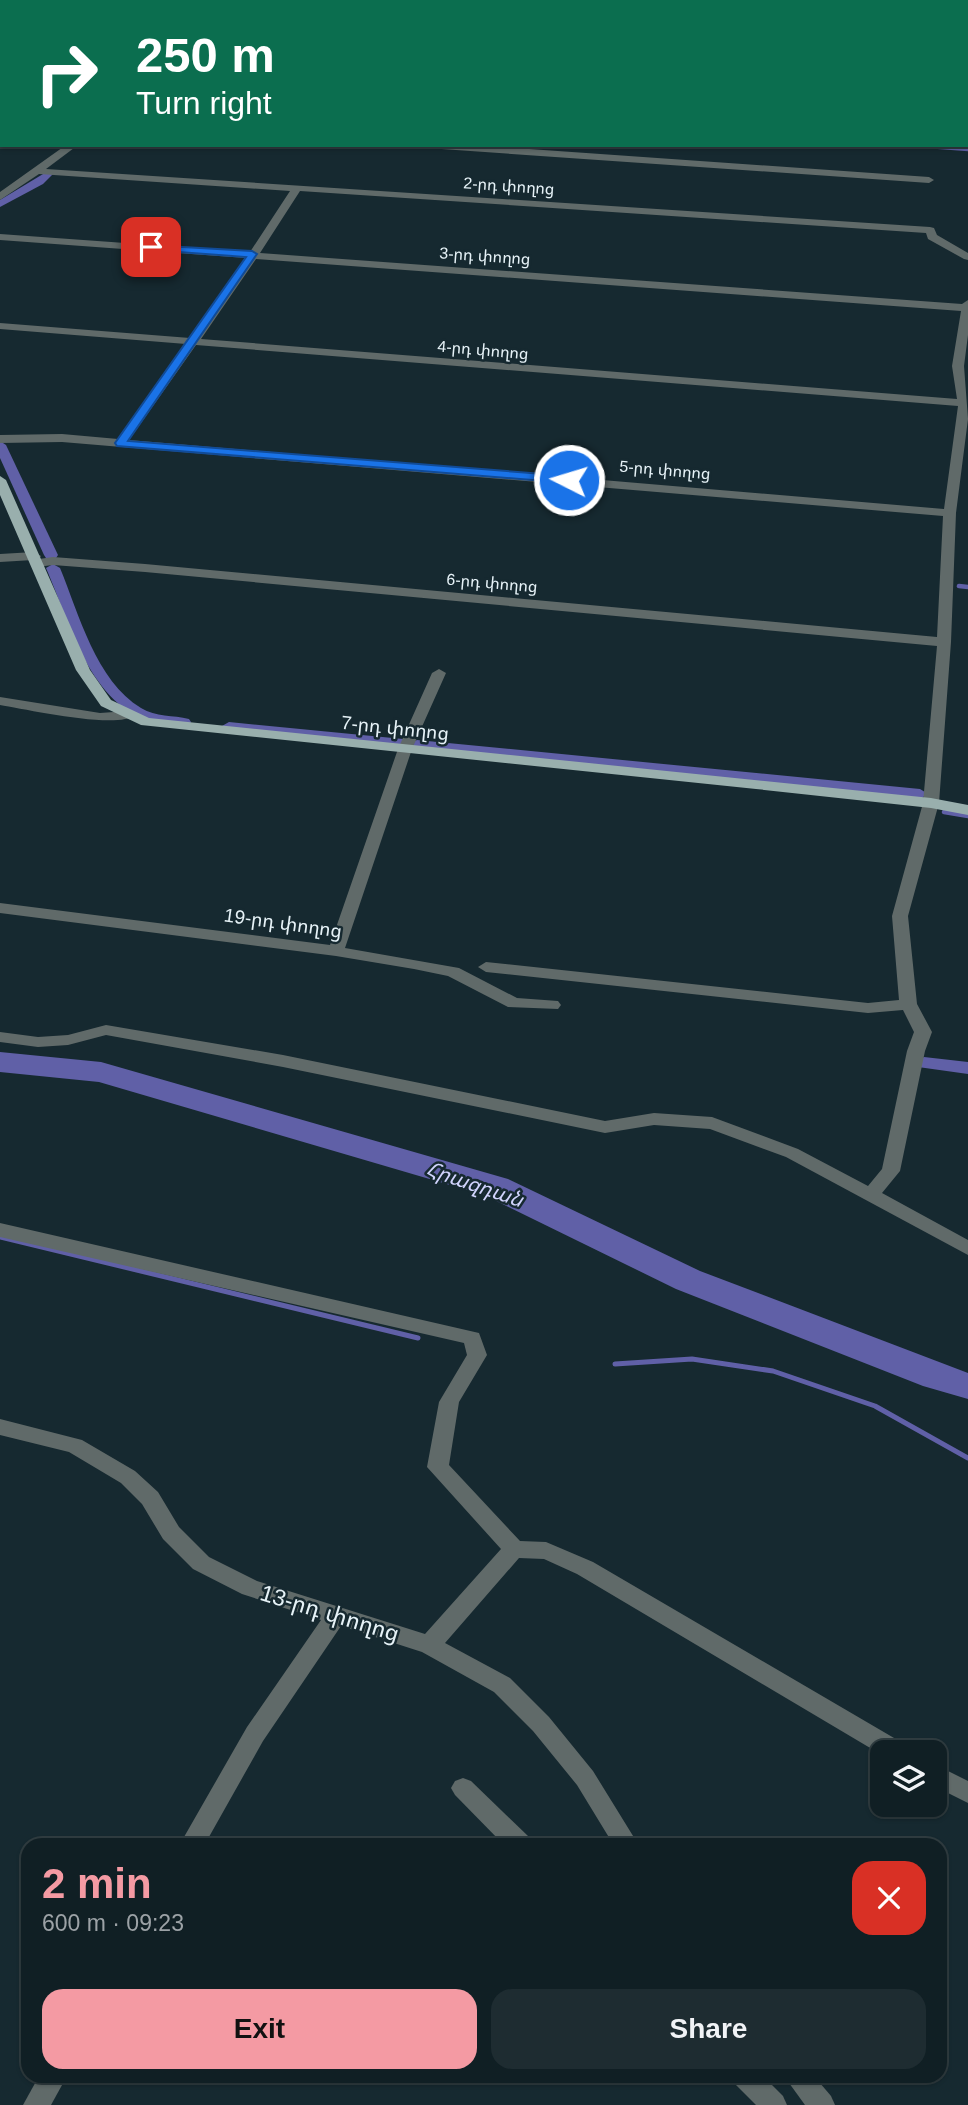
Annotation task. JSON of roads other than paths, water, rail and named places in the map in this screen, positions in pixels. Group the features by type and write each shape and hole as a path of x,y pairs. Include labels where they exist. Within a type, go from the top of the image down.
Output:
{"main road":[{"name":"7-րդ փողոց","path":"0,480 83,670 106,703 146,722 931,803 968,810"}],"street":[{"path":"0,197 70,147"},
{"path":"457,147 929,180"},
{"name":"2-րդ փողոց","path":"37,170 930,230 932,237 968,257"},
{"path":"121,443 297,188"},
{"name":"3-րդ փողոց","path":"0,237 968,306"},
{"path":"871,1194 891,1171 922,1032 908,1004 900,916 931,803 944,642 950,513 964,403 957,389 958,368 968,306"},
{"name":"4-րդ փողոց","path":"0,326 964,403"},
{"name":"5-րդ փողոց","path":"0,439 62,438 950,513"},
{"name":"6-րդ փողոց","path":"0,558 145,568 944,642"},
{"path":"336,951 405,749 439,673"},
{"path":"0,701 100,717 128,715"},
{"name":"19-րդ փողոց","path":"0,908 336,951 453,972 514,1003 552,1005"},
{"path":"486,967 868,1008 908,1004"},
{"path":"0,1037 38,1042 68,1040 106,1030 283,1061 605,1128 653,1119 712,1123 792,1153 968,1248"},
{"path":"0,1230 472,1338 477,1354 450,1402 438,1467 514,1549 546,1551 585,1568 878,1740"},
{"name":"13-րդ փողոց","path":"0,1427 75,1446 128,1477 150,1498 171,1533 201,1563 250,1588 336,1616 384,1628 429,1645 502,1685 531,1714 585,1777 622,1838"},
{"path":"429,1645 514,1549"},
{"path":"195,1838 255,1734 336,1616"},
{"path":"947,1781 968,1793"},
{"path":"463,1788 513,1838"},
{"path":"36,2105 50,2083"},
{"path":"752,2083 774,2105"},
{"path":"803,2083 822,2105"}],"waterway":[{"path":"927,147 968,150"},
{"path":"0,204 48,174"},
{"path":"0,445 51,555"},
{"path":"53,568 86,646 109,685 136,711 160,719 184,722"},
{"path":"959,586 968,587"},
{"path":"229,726 403,743"},
{"path":"417,744 920,794"},
{"path":"944,812 968,816"},
{"name":"Հրազդան","path":"0,1062 101,1072 496,1187 688,1280 936,1377 968,1386"},
{"path":"924,1063 968,1068"},
{"path":"0,1237 418,1338"},
{"path":"615,1364 692,1359 773,1371 875,1406 968,1458"}]}
